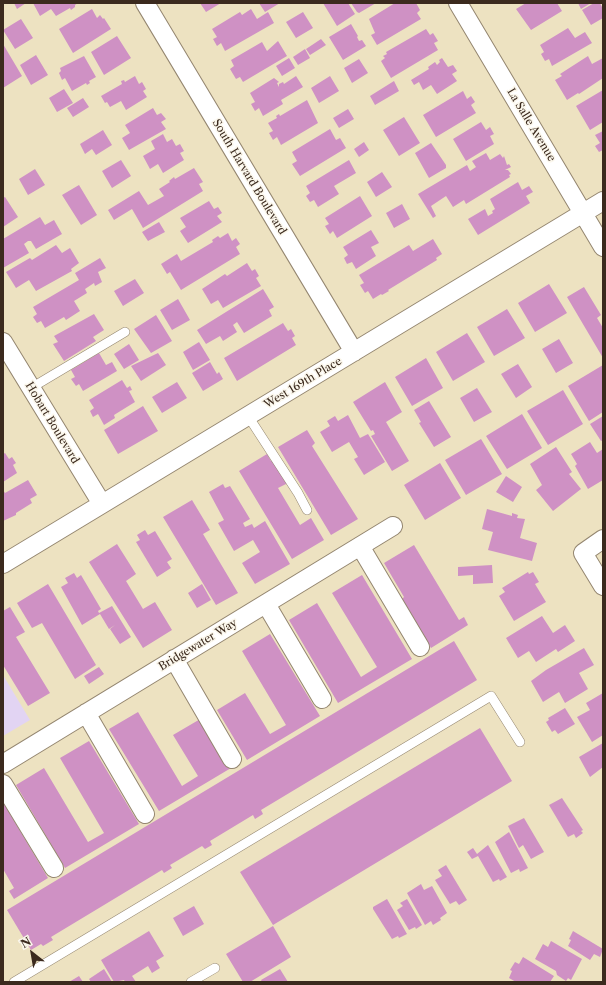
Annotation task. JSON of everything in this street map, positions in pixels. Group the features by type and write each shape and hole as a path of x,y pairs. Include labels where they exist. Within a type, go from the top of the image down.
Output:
{"street":[{"name":"South Harvard Boulevard","path":"145,3 354,352"},
{"name":"La Salle Avenue","path":"458,3 603,247"},
{"name":"West 169th Place","path":"3,564 603,201"},
{"name":"Hobart Boulevard","path":"3,342 102,504"},
{"name":"Bridgewater Way","path":"3,764 393,526"},
{"path":"603,539 583,553 603,586"},
{"path":"360,546 420,646"},
{"path":"266,604 322,698"},
{"path":"174,659 232,759"},
{"path":"86,713 145,814"},
{"path":"3,784 54,868"}],"lane":[{"path":"31,388 125,332"},
{"path":"248,416 298,493 307,510"},
{"path":"14,982 491,696 520,742"},
{"path":"191,982 215,968"}],"shaded area":[{"path":"3,675 30,720 3,736"}],"building":[{"path":"14,3 26,3 17,9"},
{"path":"33,3 78,3 71,10 70,8 56,16 51,9 40,16"},
{"path":"200,3 221,3 206,12"},
{"path":"259,3 280,3 265,12"},
{"path":"323,3 348,3 355,14 337,26"},
{"path":"351,3 376,3 359,13"},
{"path":"395,3 416,3 420,10 417,13 421,19 377,45 371,35 375,33 369,19"},
{"path":"526,3 557,3 562,11 531,30 516,9"},
{"path":"578,3 591,3 581,9"},
{"path":"594,3 600,3 603,9 603,18 591,25 582,10"},
{"path":"92,9 97,18 100,15 103,19 104,18 111,29 73,53 59,29"},
{"path":"251,9 257,19 268,12 274,23 225,51 221,43 217,46 213,39 217,37 212,29 240,12 242,15"},
{"path":"303,12 313,28 296,38 286,22"},
{"path":"21,19 33,38 15,49 3,30"},
{"path":"351,24 358,36 359,41 362,40 366,46 343,60 329,37"},
{"path":"568,28 575,38 585,32 592,43 552,66 549,59 545,61 541,54 544,52 540,45"},
{"path":"426,29 430,35 433,33 438,41 434,43 438,50 391,78 381,61 385,58 383,56 387,54 386,52"},
{"path":"117,36 131,58 104,75 91,52"},
{"path":"321,39 326,45 310,55 306,49"},
{"path":"278,41 287,56 243,82 240,77 236,79 230,69 234,66 231,60 262,42 267,51"},
{"path":"3,44 22,76 3,88"},
{"path":"305,49 310,58 298,65 293,57"},
{"path":"36,55 48,75 31,85 20,65"},
{"path":"84,56 96,77 89,81 90,83 87,85 86,83 72,91 65,78 62,80 59,73 61,71 60,68"},
{"path":"588,56 592,64 603,58 603,78 567,100 555,80 562,76 560,74"},
{"path":"289,58 295,68 282,76 276,66"},
{"path":"442,58 448,67 453,65 457,71 452,74 457,81 437,94 431,85 423,90 419,82 414,85 411,80 429,69 428,67 435,62 437,65 440,62 439,60"},
{"path":"359,59 368,73 352,83 344,68"},
{"path":"135,76 139,84 142,82 146,89 143,91 147,97 126,110 121,101 110,107 107,102 105,103 101,96 122,84 121,81 124,80 125,82"},
{"path":"296,76 303,87 281,100 283,104 263,116 259,108 255,111 251,104 255,102 250,93 274,78 279,82 277,83 279,87 279,84 283,82 284,84"},
{"path":"330,76 339,91 319,103 311,88"},
{"path":"394,81 399,91 375,105 370,96"},
{"path":"64,89 73,103 57,112 49,98"},
{"path":"603,90 603,122 590,130 576,106"},
{"path":"463,91 467,99 471,96 475,102 471,105 476,113 436,137 423,115"},
{"path":"83,98 89,107 73,117 67,108"},
{"path":"307,100 318,123 281,145 277,137 273,140 269,133 273,131 268,123 277,118 276,116 279,114 280,116"},
{"path":"153,108 157,115 161,113 166,119 161,122 166,129 129,150 122,138 130,133 125,125"},
{"path":"348,109 354,119 339,128 333,118"},
{"path":"404,117 420,143 399,156 383,130"},
{"path":"481,122 486,130 490,127 494,134 490,136 494,144 466,161 453,139"},
{"path":"330,129 336,140 340,138 346,148 300,176 292,164 297,161 292,152"},
{"path":"103,130 112,145 96,155 92,149 85,154 80,144"},
{"path":"603,131 603,150 599,152 595,146 600,143 595,135"},
{"path":"163,134 167,142 172,139 176,146 180,144 184,151 180,153 184,160 163,173 158,164 150,169 143,156 155,149 151,141"},
{"path":"364,142 369,150 359,157 354,149"},
{"path":"431,143 446,165 446,168 429,178 415,153"},
{"path":"486,153 490,160 500,154 503,158 504,156 507,165 509,164 511,167 505,170 508,170 511,174 509,175 510,177 466,204 464,200 453,207 446,196 431,206 436,216 433,218 418,194 467,165 470,171 476,167 472,161"},
{"path":"121,160 131,176 112,188 102,171"},
{"path":"349,160 356,173 334,186 339,194 318,207 314,200 310,202 306,196 310,193 306,186"},
{"path":"194,168 203,182 199,184 203,191 143,228 132,209 114,220 108,210 139,191 148,205 164,196 159,189 170,182 169,181 174,177 175,179"},
{"path":"35,169 45,185 28,195 19,179"},
{"path":"382,172 392,187 376,197 367,182"},
{"path":"518,182 522,190 529,186 533,192 526,196 530,203 478,235 468,219 485,209 488,216 493,213 492,211 495,209 490,199"},
{"path":"79,185 97,215 81,225 62,195"},
{"path":"360,196 372,216 337,238 333,231 330,234 325,226 329,224 325,218"},
{"path":"5,197 18,217 3,227 3,198"},
{"path":"209,201 214,209 218,207 222,213 217,216 222,222 188,243 180,231 186,227 180,218"},
{"path":"402,204 410,219 394,228 386,213"},
{"path":"40,217 45,225 54,220 62,234 36,249 31,241 28,241 24,244 29,253 3,268 3,239"},
{"path":"159,222 165,232 148,241 142,232"},
{"path":"371,230 379,243 371,247 376,256 356,269 352,262 347,264 344,258 348,255 343,247"},
{"path":"228,233 232,241 236,238 240,244 236,247 240,254 181,290 170,272 167,274 161,264 177,254 181,261 213,242 212,240 218,236 220,238"},
{"path":"433,239 442,254 436,258 437,260 382,295 381,294 373,299 368,291 365,293 360,285 364,283 359,275 409,245 413,251"},
{"path":"56,245 62,253 70,248 79,263 71,269 72,271 36,291 29,280 16,288 6,272 30,258 32,260"},
{"path":"100,258 106,268 98,272 102,282 95,286 94,283 85,289 87,293 74,301 80,311 66,320 64,317 45,328 41,321 37,323 33,317 37,314 33,307 79,280 75,273"},
{"path":"247,263 252,271 255,269 259,276 256,278 261,286 223,308 218,300 211,304 202,289 225,274 227,276"},
{"path":"135,279 144,293 123,306 114,291"},
{"path":"549,284 567,313 535,332 518,303"},
{"path":"584,287 601,315 597,318 603,328 603,358 567,297"},
{"path":"263,289 274,307 269,310 272,316 244,333 237,322 233,325 237,332 223,341 220,336 206,344 197,330"},
{"path":"178,299 190,320 172,330 160,310"},
{"path":"507,309 525,338 494,356 477,327"},
{"path":"94,314 104,330 93,337 96,341 64,361 53,344 58,342 54,336"},
{"path":"156,315 172,341 151,353 134,329"},
{"path":"283,323 288,331 291,329 295,336 292,338 296,345 237,381 224,358"},
{"path":"467,333 485,362 453,381 436,352"},
{"path":"559,339 573,363 556,373 542,349"},
{"path":"199,342 210,360 193,370 183,352"},
{"path":"129,344 139,360 124,369 114,354"},
{"path":"99,353 106,365 112,362 117,371 83,391 79,384 76,386 71,379 75,377 71,370"},
{"path":"158,353 166,365 141,381 131,366"},
{"path":"426,358 443,388 412,406 395,377"},
{"path":"210,362 217,374 219,372 223,379 203,391 192,373"},
{"path":"518,364 532,387 516,398 501,374"},
{"path":"603,365 603,412 589,421 568,386"},
{"path":"122,380 127,388 130,386 132,390 129,391 135,402 114,415 115,418 104,425 98,414 93,417 90,411 94,408 89,400"},
{"path":"177,382 187,398 162,413 152,397"},
{"path":"385,382 402,412 386,422 409,461 392,471 371,436 375,434 373,430 371,431 353,402"},
{"path":"477,388 492,412 474,422 460,398"},
{"path":"563,390 583,424 548,445 527,411"},
{"path":"429,401 451,437 434,447 419,423 421,422 414,410"},
{"path":"143,406 158,431 118,454 104,430"},
{"path":"522,414 542,448 507,469 486,436"},
{"path":"348,415 360,438 368,434 385,462 364,475 354,459 358,457 349,442 332,452 320,432 330,426 327,421 335,416 338,421"},
{"path":"603,416 603,440 601,441 590,424"},
{"path":"307,430 315,443 312,446 358,519 331,535 278,447"},
{"path":"481,439 502,474 466,495 445,460"},
{"path":"590,442 597,453 603,449 603,480 588,489 575,466 577,464 571,454"},
{"path":"556,447 572,472 569,474 581,489 553,511 536,490 542,485 530,464"},
{"path":"5,453 9,459 12,457 16,463 13,465 17,473 3,482 3,454"},
{"path":"267,454 271,461 274,459 288,483 278,488 300,525 311,518 324,540 292,559 239,471"},
{"path":"440,463 461,498 425,520 404,485"},
{"path":"506,476 522,487 513,502 496,492"},
{"path":"28,480 37,495 30,499 32,503 16,513 16,515 3,521 3,490 5,493"},
{"path":"223,484 225,488 230,486 250,519 243,523 245,527 252,524 254,528 265,521 290,564 255,584 242,563 260,552 253,540 234,551 218,523 224,520 209,492"},
{"path":"192,500 210,530 203,534 238,593 216,605 163,517"},
{"path":"487,509 512,516 512,513 518,515 517,518 525,519 520,538 537,543 532,561 488,550 493,532 482,529"},
{"path":"145,530 148,535 155,531 172,559 167,562 171,568 157,577 136,542 140,540 137,535"},
{"path":"117,544 136,574 126,581 143,609 155,602 172,630 143,648 89,562"},
{"path":"414,545 459,620 464,617 468,625 431,648 402,599 404,597 384,563"},
{"path":"492,565 493,583 473,584 473,575 458,576 458,567"},
{"path":"528,572 529,574 533,572 539,582 535,584 546,602 514,621 499,596 505,592 502,588"},
{"path":"74,573 77,578 81,575 101,609 98,611 99,613 112,606 131,637 120,644 110,629 115,625 109,629 100,614 82,625 61,587 68,583 65,578"},
{"path":"362,575 412,659 338,703 289,620 317,603 361,677 377,667 332,593"},
{"path":"48,584 96,665 75,679 42,623 32,628 17,603"},
{"path":"202,584 211,600 197,608 188,593"},
{"path":"10,607 25,632 16,637 50,693 28,706 3,665 3,611"},
{"path":"542,616 553,633 565,625 575,641 558,652 556,649 536,662 529,651 518,658 506,638"},
{"path":"270,634 320,716 247,760 217,710 245,693 270,734 286,725 242,651"},
{"path":"454,641 477,680 261,810 263,814 255,819 253,815 210,841 212,845 205,849 202,846 170,865 172,868 164,873 162,870 51,937 53,940 43,946 41,944 31,950 7,910"},
{"path":"584,648 594,665 579,673 588,689 565,703 559,692 543,702 531,681 546,670"},
{"path":"99,667 104,674 89,684 84,676"},
{"path":"603,693 603,735 592,742 577,717 590,710 586,703"},
{"path":"565,708 575,724 558,734 555,730 552,732 546,722 549,720 548,718"},
{"path":"138,712 182,786 198,776 173,735 202,718 231,768 159,811 109,729"},
{"path":"480,728 512,781 273,925 240,872"},
{"path":"89,741 139,824 65,868 16,785 44,768 88,842 104,833 60,758"},
{"path":"603,743 603,767 590,777 579,757"},
{"path":"562,798 583,830 581,831 583,833 576,838 574,834 568,837 549,805"},
{"path":"3,802 48,878 14,899 9,891 14,888 3,869"},
{"path":"524,818 544,852 531,859 523,845 519,848 508,826"},
{"path":"509,832 528,868 520,872 519,869 511,873 495,842"},
{"path":"488,845 507,877 500,881 499,879 493,882 478,856 472,859 467,852 473,848 477,854"},
{"path":"446,865 467,900 459,905 456,901 450,904 435,880 442,876 438,870"},
{"path":"421,884 424,890 432,886 447,913 440,918 441,920 433,925 431,921 425,925 407,893"},
{"path":"387,899 407,934 399,938 398,936 392,939 373,909 373,907"},
{"path":"407,899 422,925 416,929 415,927 409,930 397,910 403,906 400,903"},
{"path":"194,906 204,924 183,936 173,918"},
{"path":"273,926 291,957 250,982 243,982 226,954"},
{"path":"149,931 164,956 156,961 160,968 152,973 148,966 132,976 136,982 125,982 124,980 114,982 101,960"},
{"path":"573,931 603,949 600,957 594,954 590,960 568,946 571,940 569,939"},
{"path":"551,941 582,959 571,980 568,978 566,981 557,975 556,971 535,959 543,944 548,947"},
{"path":"523,957 554,976 550,982 516,982 509,978 512,971 510,970 515,962 519,964"},
{"path":"104,969 112,982 91,982 89,979"},
{"path":"280,969 288,982 262,982 261,980"},
{"path":"79,976 83,982 69,982"}]}
